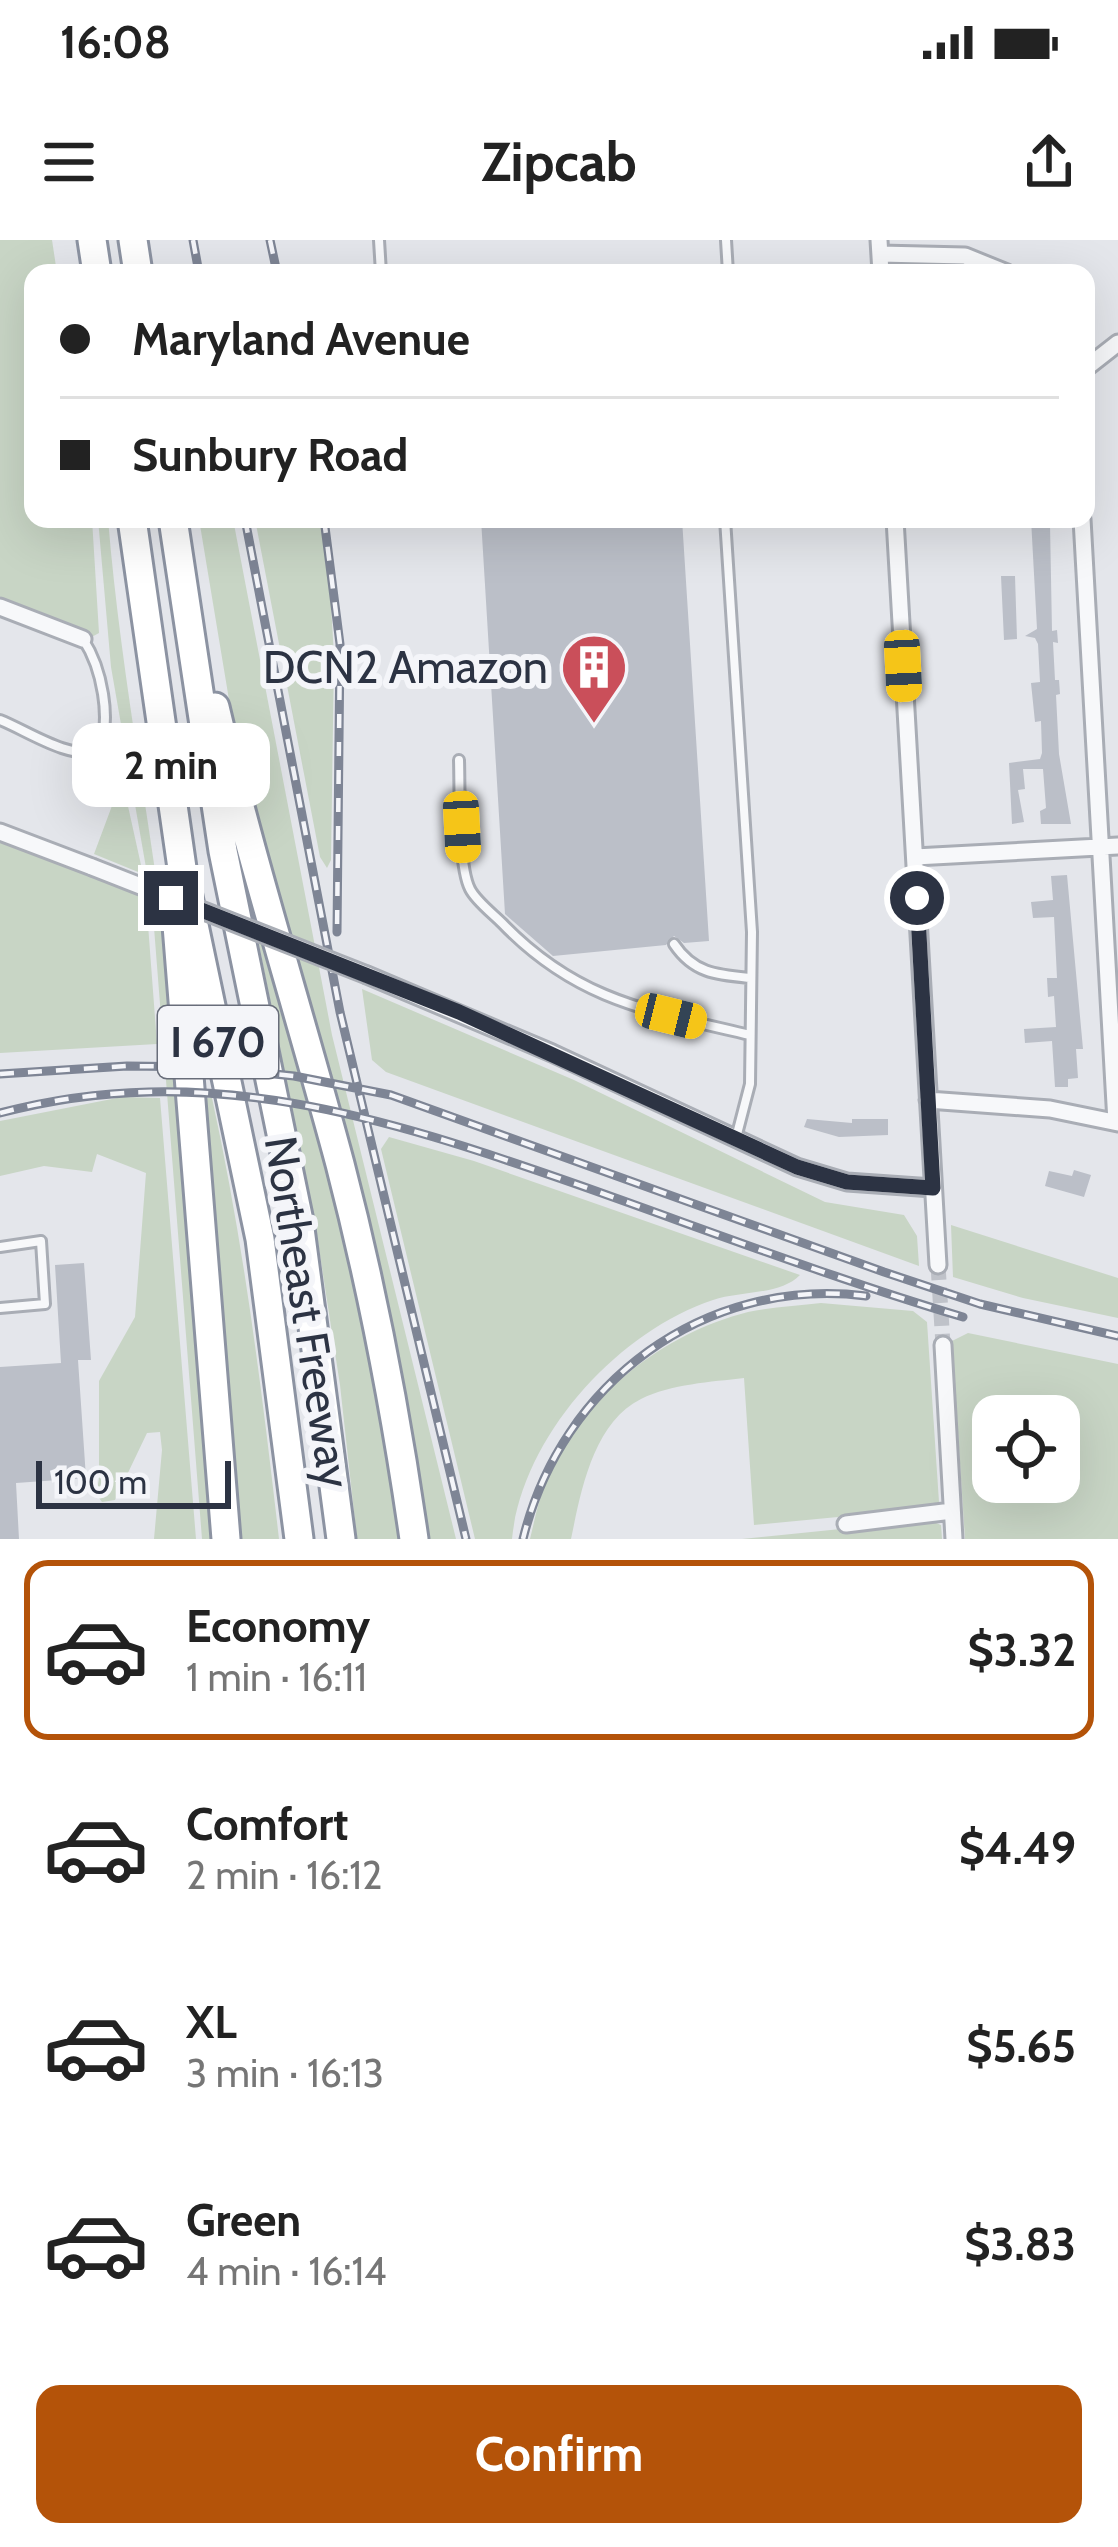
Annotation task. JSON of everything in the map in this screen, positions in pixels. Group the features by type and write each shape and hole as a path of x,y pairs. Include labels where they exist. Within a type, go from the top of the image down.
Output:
{"highway":[{"name":"Northeast Freeway","path":"173,528 223,851 299,1221 341,1539"},
{"name":"Northeast Freeway","path":"134,532 182,868 260,1239 299,1539"},
{"path":"134,532 145,670 179,942 226,1539"},
{"path":"188,631 204,658 256,872 340,1168 382,1349 414,1539"}],"street":[{"path":"879,247 964,256 984,264"},
{"path":"896,528 938,1265"},
{"path":"928,1100 1050,1109 1117,1122 1110,846 1083,528"},
{"path":"0,607 83,640"},
{"path":"0,832 367,975 552,1053 797,1167 847,1182 933,1188"},
{"path":"915,857 1110,846"},
{"path":"943,1346 954,1539"},
{"path":"846,1524 952,1511"}],"lane":[{"path":"726,528 752,978 750,1084 736,1140"},
{"path":"0,721 88,755 99,751 105,737 96,660 83,640"},
{"path":"459,760 470,889 524,946 597,994 750,1036"},
{"path":"674,944 686,962 699,970 752,978"},
{"path":"0,1246 41,1240 45,1304 0,1307"}],"green space":[{"path":"0,240 52,240 56,264 24,264 24,528 93,528 99,633 88,639 4,607 0,596"},
{"path":"99,528 109,528 168,964 214,1539 202,1539 152,902 111,667"},
{"path":"200,528 235,528 332,1035 456,1539 424,1539 239,760"},
{"path":"257,528 327,528 334,656 331,860 327,868 320,857"},
{"path":"122,779 143,874 94,854"},
{"path":"0,841 146,898 157,1044 0,1053"},
{"path":"264,934 346,1226 404,1539 357,1539 316,1229 257,935"},
{"path":"362,989 574,1080 825,1202 904,1215 917,1236 919,1266 386,1072 372,1060"},
{"path":"122,1097 160,1098 196,1539 154,1539 160,1432 147,1433 115,1500 102,1502 96,1494 99,1381 135,1317 146,1173 97,1154 92,1172 44,1166 0,1176 0,1121"},
{"path":"196,1098 212,1098 234,1208 279,1539 233,1539"},
{"path":"389,1137 474,1161 800,1275 782,1286 713,1300 642,1336 580,1393 555,1427 534,1463 512,1539 475,1539 381,1149"},
{"path":"951,1225 1118,1278 1118,1318 953,1277"},
{"path":"821,1303 913,1311 927,1322 939,1502 932,1508 754,1525 744,1378 665,1390 625,1410 611,1424 592,1460 571,1539 530,1539 545,1484 564,1447 630,1372 657,1352 716,1322 757,1310"},
{"path":"968,1333 1118,1364 1118,1539 965,1539 952,1341"},
{"path":"929,1520 941,1525 942,1539 742,1539"}],"building":[{"name":"DCN2 Amazon","path":"482,528 683,528 709,941 684,943 674,936 666,945 553,956 505,914"},
{"path":"1031,528 1050,528 1059,754 1071,824 1041,824 1040,811 1046,808 1043,769 1023,769 1025,789 1018,790 1024,822 1012,824 1009,763 1040,759 1042,753 1041,721 1035,722 1031,683 1040,682 1038,644 1025,636 1037,629"},
{"path":"1001,576 1015,576 1017,639 1004,640"},
{"path":"1067,875 1083,1049 1076,1049 1078,1078 1068,1079 1068,1087 1055,1087 1052,1041 1025,1043 1024,1029 1056,1027 1054,996 1048,997 1047,978 1057,978 1054,917 1033,918 1031,902 1053,900 1051,876"},
{"path":"807,1119 852,1123 852,1119 888,1119 888,1135 839,1137 804,1127"},
{"path":"1074,1170 1091,1175 1084,1197 1045,1186 1049,1171 1072,1176"},
{"path":"84,1263 91,1360 78,1360 86,1478 16,1483 19,1539 0,1539 0,1367 61,1363 55,1265"}],"tunnel":[{"path":"938,1265 943,1345"}],"railway":[{"path":"193,240 197,264"},
{"path":"270,240 275,264"},
{"path":"247,528 340,1012 466,1539"},
{"path":"325,528 340,644 337,932"},
{"path":"0,1074 127,1066 207,1067 294,1076 391,1095 980,1304 1118,1336"},
{"path":"0,1113 75,1098 149,1092 221,1094 363,1118 504,1159 963,1317"},
{"path":"523,1539 542,1483 570,1432 606,1388 648,1352 696,1323 749,1304 806,1294 866,1296"}],"place":[{"name":"DCN2 Amazon","path":"594,726"}],"route":[{"path":"171,898 459,1012 818,1175 847,1182 933,1188 917,898"}]}
